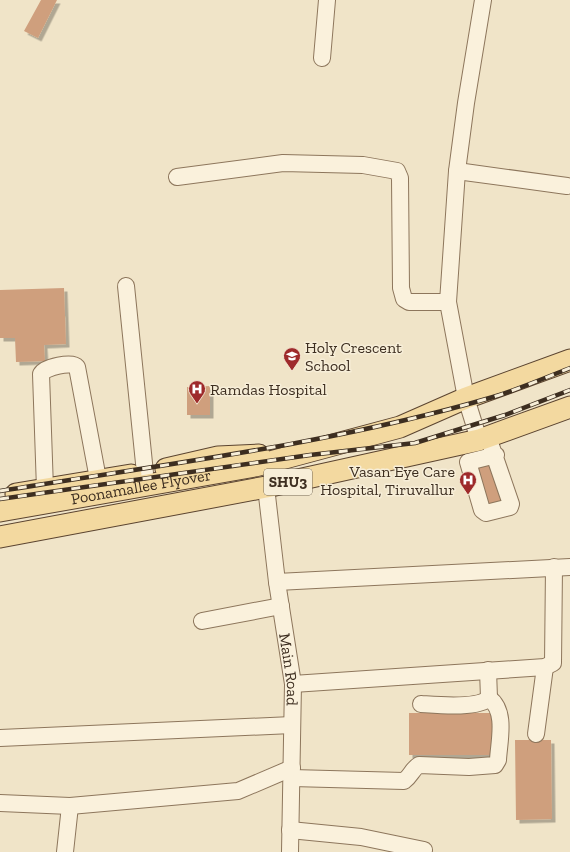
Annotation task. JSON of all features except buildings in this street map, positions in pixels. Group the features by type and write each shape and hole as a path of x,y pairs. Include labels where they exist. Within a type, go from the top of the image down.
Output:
{"main road":[{"name":"SHU3","path":"282,458 400,426 466,398 570,360"},
{"name":"SHU3","path":"0,537 479,448 570,406"},
{"path":"0,498 45,488 146,473 218,457 252,454 282,458"},
{"name":"Poonamallee Flyover","path":"0,511 246,468 282,458"}],"street":[{"path":"322,58 327,0"},
{"path":"479,448 466,398 448,302 457,171 466,103 483,0"},
{"path":"177,176 283,162 363,165 397,171 400,178 401,288 404,299 409,302 448,302"},
{"path":"457,171 567,186"},
{"path":"126,286 146,473"},
{"path":"45,488 41,374 43,370 53,367 72,364 77,367 98,479"},
{"name":"Main Road","path":"266,487 277,582 293,684 290,852"},
{"path":"293,684 545,667 553,664 554,567"},
{"path":"277,582 570,567"},
{"path":"202,621 281,606"},
{"path":"536,734 545,667"},
{"path":"421,704 460,705 485,702 489,698 488,670"},
{"path":"0,803 70,806 238,791 292,773 399,781 407,779 414,768 419,765 476,767 495,765 498,760 500,716 495,702 489,698"},
{"path":"0,738 292,726"},
{"path":"65,852 70,806"},
{"path":"290,830 361,837 424,850"}],"railway":[{"path":"0,491 248,452 372,428 493,397 570,368"},
{"path":"0,499 310,455 415,443 505,415 570,390"}],"place":[{"name":"Holy Crescent School","path":"292,371"},
{"name":"Ramdas Hospital","path":"197,404"},
{"name":"Vasan Eye Care Hospital, Tiruvallur","path":"468,495"}]}
